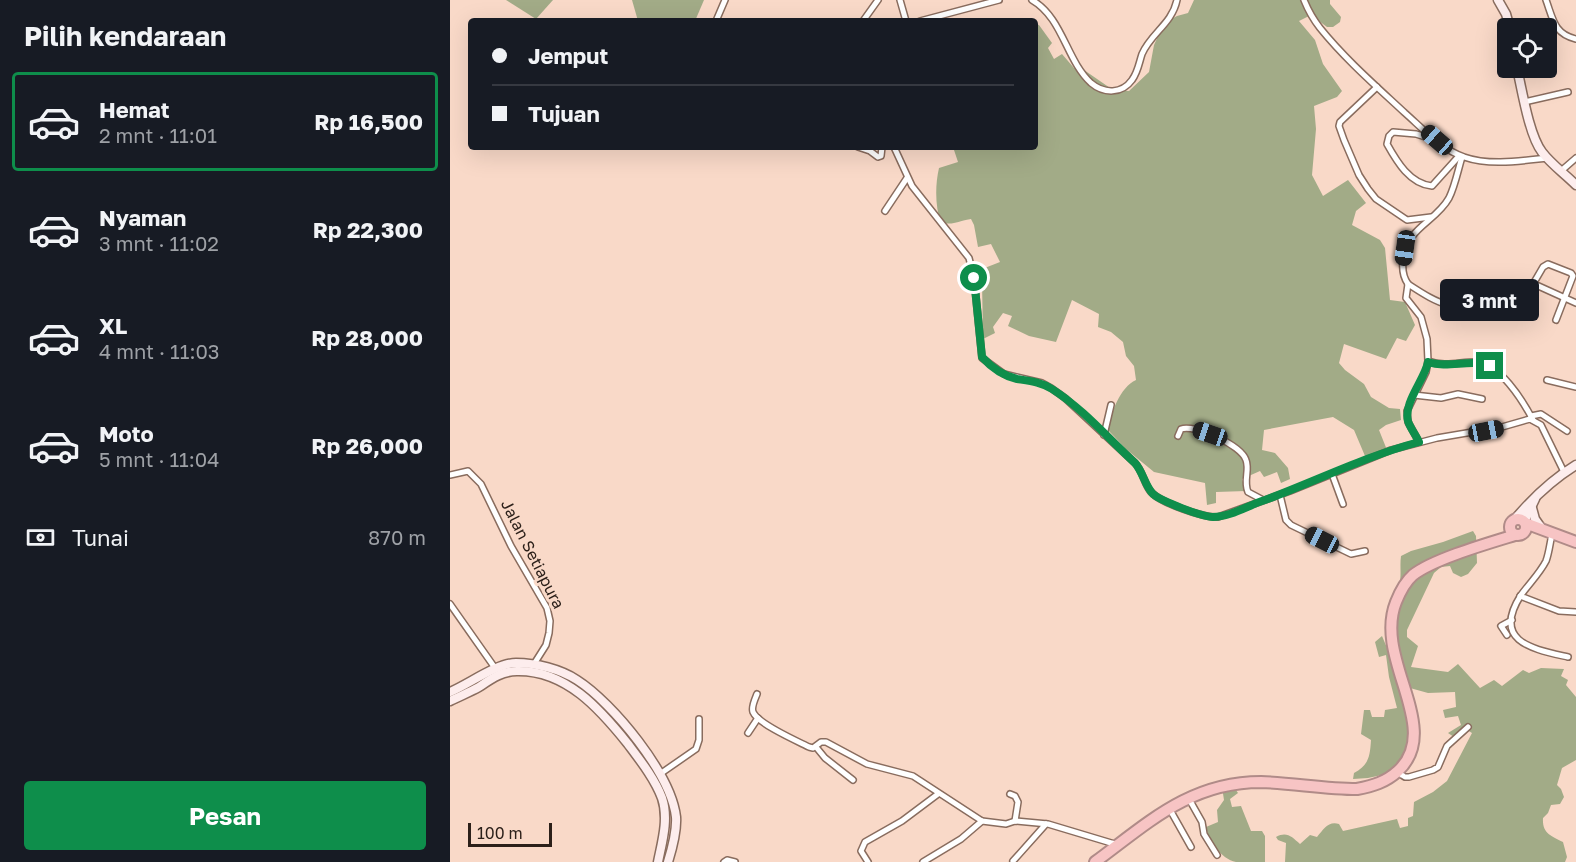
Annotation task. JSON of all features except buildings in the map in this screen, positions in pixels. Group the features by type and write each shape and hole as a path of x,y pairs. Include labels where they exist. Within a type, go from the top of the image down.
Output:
{"highway":[{"path":"1099,861 1169,808 1219,786 1249,783 1357,789 1383,782 1397,772 1410,757 1415,737 1413,718 1393,652 1391,621 1397,599 1406,583 1420,570 1484,544 1519,526 1551,533 1576,542"}],"street":[{"path":"718,18 725,0"},
{"path":"865,18 878,0"},
{"path":"900,0 905,18"},
{"path":"931,18 999,0"},
{"path":"1032,0 1048,13 1082,71 1092,83 1110,91 1123,88 1133,78 1146,46 1169,21 1177,0"},
{"path":"1304,0 1309,12 1320,27 1377,87 1437,140 1460,156 1495,161 1547,158"},
{"path":"1546,0 1558,30 1576,39"},
{"path":"1499,1 1507,18"},
{"path":"1520,78 1524,102 1538,146 1547,158 1576,185"},
{"path":"1377,87 1340,122 1339,126 1344,140 1359,175 1376,199 1407,220 1431,216"},
{"path":"1524,102 1568,92"},
{"path":"1437,140 1416,134 1393,132 1387,144 1401,168 1417,181 1432,186 1460,156"},
{"path":"867,150 878,158 881,156 882,150"},
{"path":"895,150 912,186 969,258 974,278 982,357 1004,374 1042,383 1051,388 1141,470 1152,493 1167,502 1212,517 1228,514 1391,450 1419,442 1502,427 1541,414 1567,430"},
{"path":"1419,442 1407,417 1409,404 1426,372 1428,362 1425,327 1421,317 1406,298 1408,284 1403,273 1405,248 1410,238 1449,198 1460,156"},
{"path":"1561,171 1576,158"},
{"path":"885,211 907,178"},
{"path":"1408,284 1439,303 1464,308 1497,300 1518,289 1529,291 1545,264 1571,273 1573,280 1556,320"},
{"path":"1534,284 1576,303"},
{"path":"1428,362 1449,365 1478,362 1490,366 1508,382 1532,418 1541,425 1564,472"},
{"path":"1546,380 1576,387"},
{"path":"1414,395 1441,398 1458,394 1482,399"},
{"path":"1104,435 1111,405"},
{"path":"1178,436 1181,429 1191,428 1210,434 1242,452 1248,467 1245,480 1248,492 1264,500"},
{"path":"1519,526 1528,503 1533,503 1564,472 1576,465"},
{"name":"Jalan Setiapura","path":"450,475 468,471 481,484 511,546 547,608 550,621 549,633 546,645 532,668"},
{"path":"1332,474 1343,504"},
{"path":"1280,495 1286,520 1291,525 1351,554 1365,551"},
{"path":"1533,503 1535,519 1551,533 1546,561 1520,596 1513,610 1515,636 1526,646 1568,657"},
{"path":"1520,596 1558,611 1576,612"},
{"path":"450,604 495,668"},
{"path":"1507,635 1501,626 1512,620"},
{"path":"450,692 508,663 568,675 591,690 617,716 669,789 676,818 668,862"},
{"path":"450,701 495,676 513,670 532,668 574,689 589,700 603,712 637,755 662,798 665,823 658,862"},
{"path":"757,694 752,709 754,714 796,741 810,747 826,742 867,764 913,776 982,821 1006,824 1015,821 1046,824 1118,845"},
{"path":"748,733 758,718"},
{"path":"660,774 696,749 699,740 699,719"},
{"path":"1397,772 1409,777 1438,767 1447,746 1468,727"},
{"path":"816,747 825,758 853,780"},
{"path":"868,862 861,851 865,842 902,821 938,794"},
{"path":"1010,794 1015,796 1018,802 1015,821"},
{"path":"1188,798 1198,813 1204,834 1217,855"},
{"path":"1169,808 1191,847"},
{"path":"923,862 961,839 982,821"},
{"path":"1014,861 1046,824"},
{"path":"724,862 727,860 735,862"}],"green space":[{"path":"506,0 553,0 534,18"},
{"path":"632,0 704,0 696,18 637,18"},
{"path":"1194,0 1330,0 1330,4 1341,17 1340,22 1333,27 1327,27 1311,15 1299,21 1315,40 1323,64 1342,91 1337,97 1314,106 1316,129 1312,175 1323,196 1348,180 1366,203 1356,211 1352,225 1380,240 1385,248 1390,300 1405,302 1415,325 1406,341 1397,338 1386,359 1344,344 1339,363 1364,384 1371,397 1389,408 1400,409 1401,420 1379,430 1387,450 1365,456 1354,430 1333,417 1264,430 1262,450 1275,453 1288,468 1290,479 1281,483 1277,472 1264,477 1260,471 1242,479 1246,491 1216,492 1216,503 1207,505 1205,483 1154,472 1126,449 1108,430 1111,416 1121,394 1130,383 1136,380 1134,366 1126,356 1123,342 1111,332 1098,327 1099,314 1072,300 1056,342 1029,336 1008,326 1012,316 1003,313 993,327 995,333 983,339 982,281 977,271 1000,262 991,244 978,247 971,219 941,223 936,196 939,168 958,162 954,150 1038,150 1038,25 1052,43 1048,48 1054,59 1062,54 1074,68 1084,70 1113,90 1129,91 1149,72 1154,45 1164,23 1188,13"},
{"path":"1473,531 1476,536 1477,563 1468,574 1461,577 1453,573 1450,566 1441,567 1434,573 1407,630 1407,637 1418,646 1411,667 1448,672 1458,664 1480,688 1494,680 1502,686 1523,670 1529,673 1541,668 1564,669 1561,676 1568,680 1566,685 1576,697 1576,760 1562,768 1557,785 1564,797 1560,804 1551,805 1543,818 1543,823 1551,836 1563,842 1567,857 1565,862 1285,862 1286,843 1278,840 1276,837 1280,835 1292,837 1300,844 1310,835 1317,837 1326,826 1332,824 1339,824 1343,831 1397,819 1400,828 1408,826 1408,818 1413,816 1414,802 1447,781 1472,733 1464,728 1454,737 1448,733 1461,725 1458,716 1445,718 1443,710 1456,707 1455,692 1428,693 1410,688 1412,718 1409,753 1391,773 1353,779 1354,773 1368,760 1370,751 1371,740 1361,734 1364,710 1370,710 1372,717 1384,717 1385,710 1397,708 1386,655 1379,657 1375,642 1382,636 1390,655 1394,594 1400,580 1401,556"},
{"path":"1233,786 1238,793 1230,799 1232,807 1241,806 1251,831 1262,831 1265,836 1265,862 1231,860 1216,849 1210,838 1206,827 1218,822 1217,810 1224,800 1222,787"}],"route":[{"path":"974,278 982,357 985,361 1004,374 1042,383 1051,388 1065,398 1135,463 1152,493 1167,502 1208,517 1228,514 1391,450 1419,442 1408,422 1407,411 1426,372 1428,362 1449,365 1478,362 1490,366"}]}
